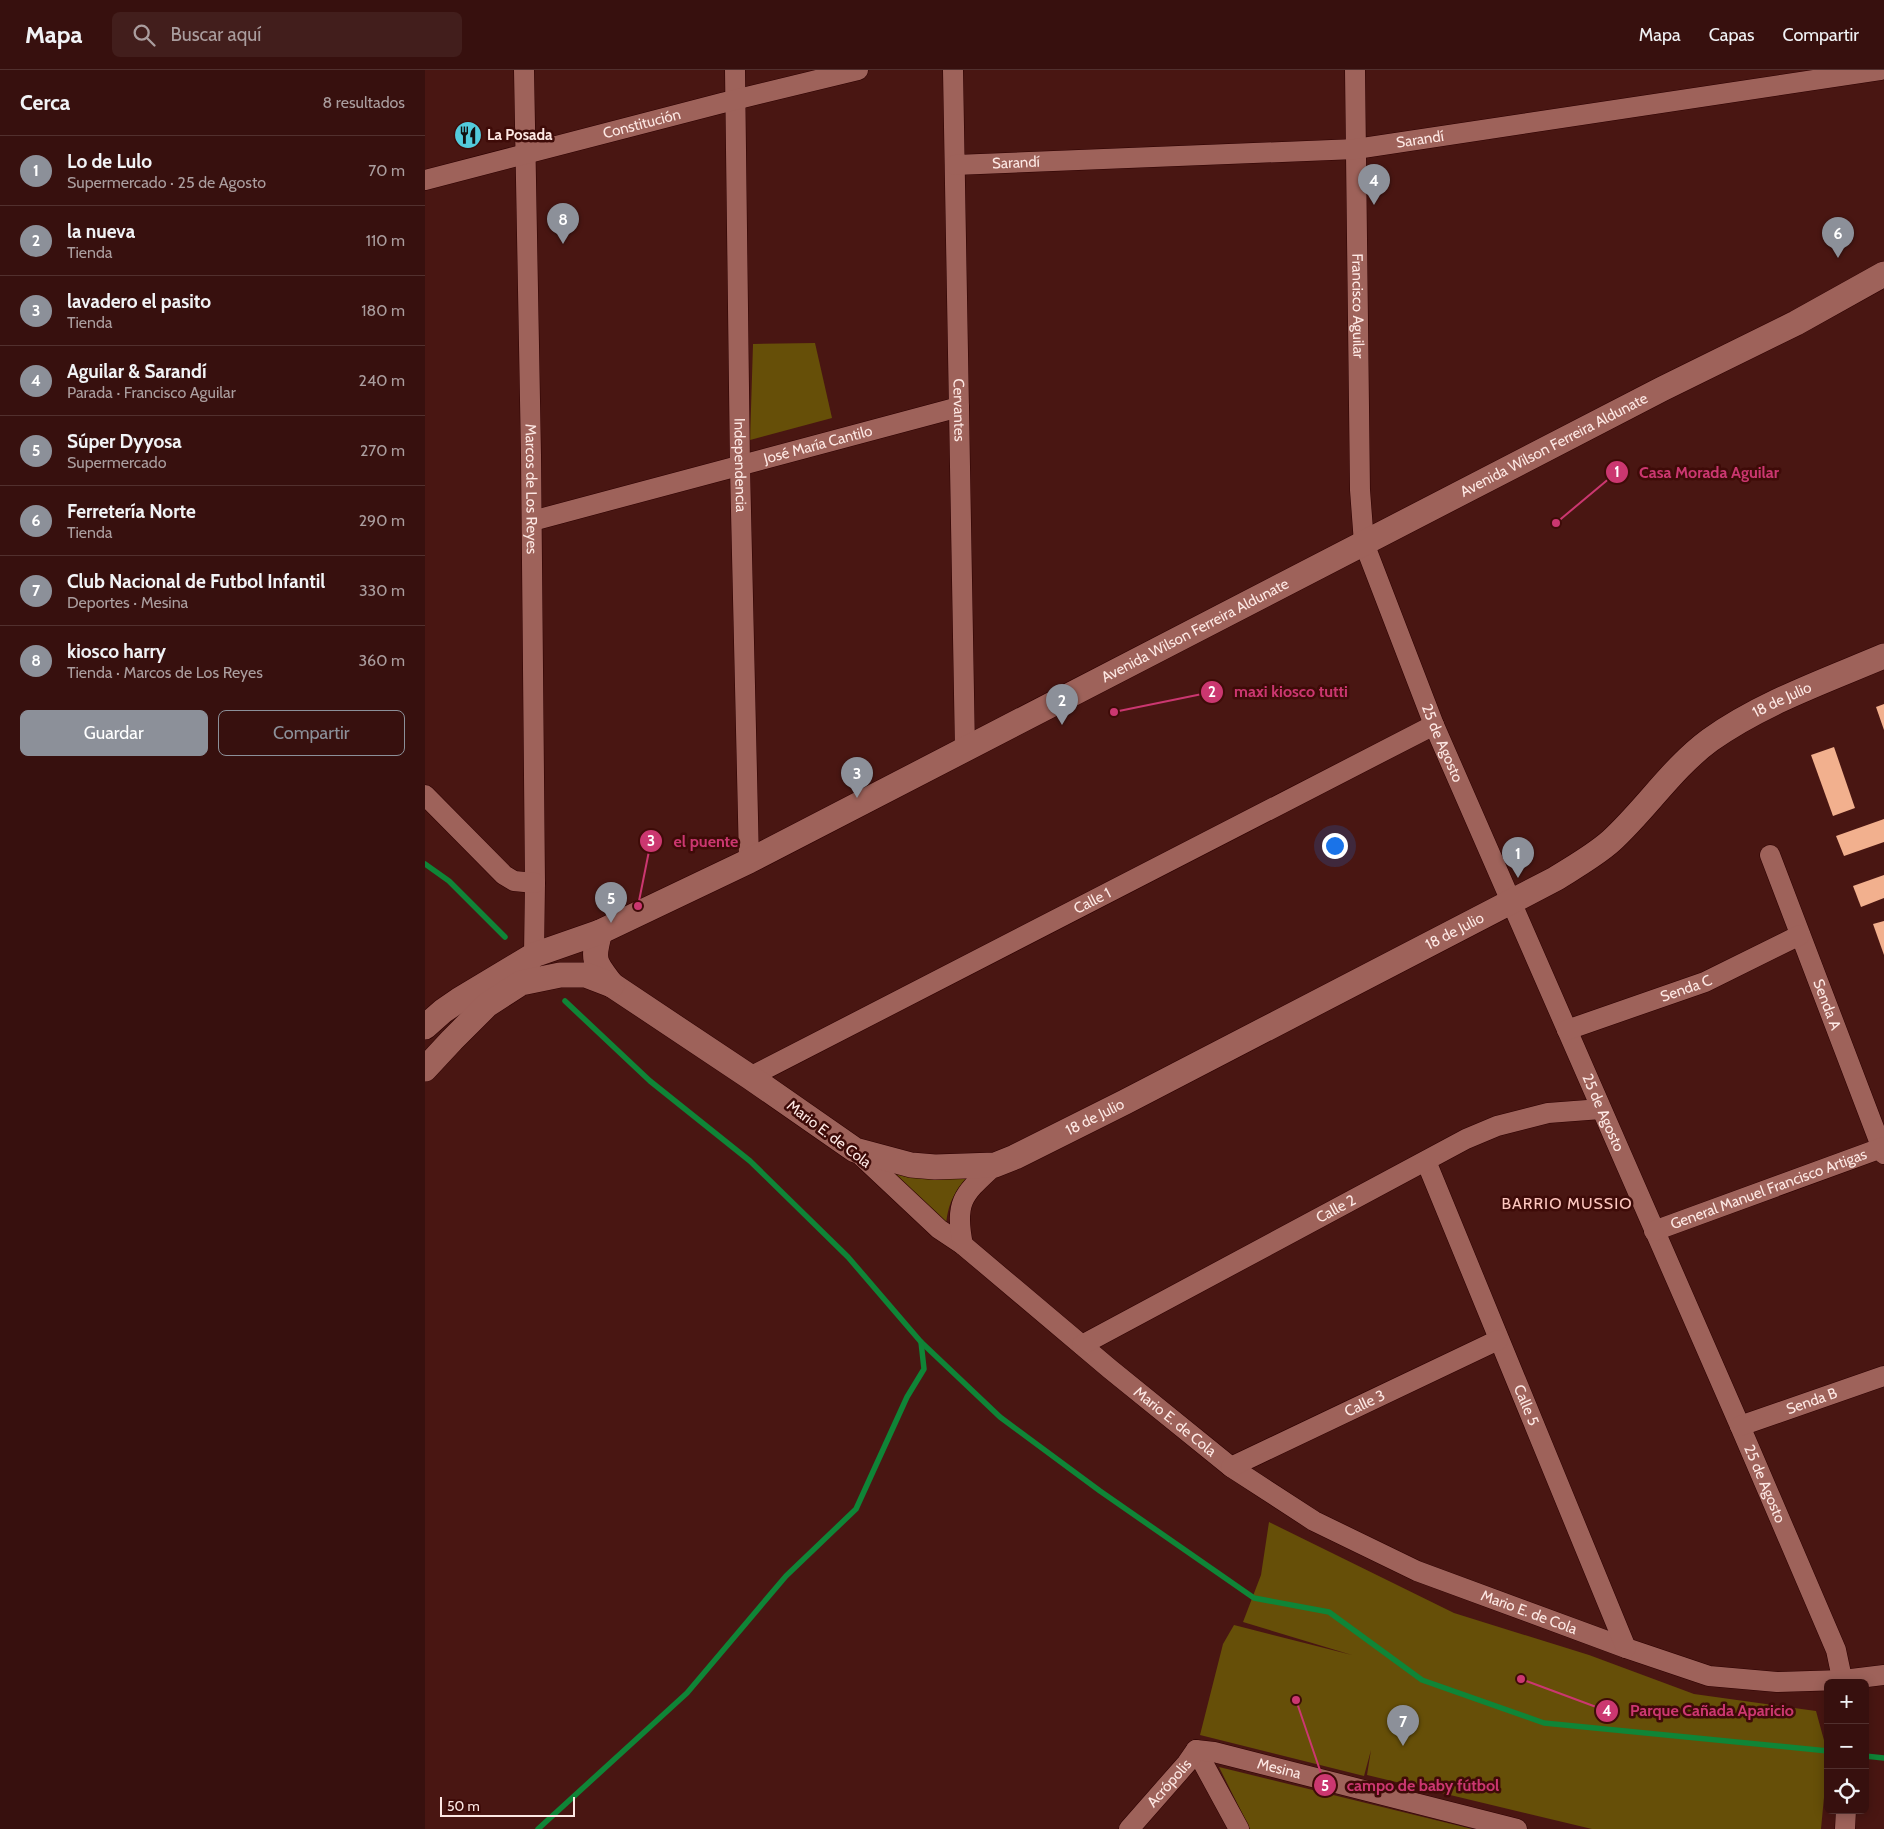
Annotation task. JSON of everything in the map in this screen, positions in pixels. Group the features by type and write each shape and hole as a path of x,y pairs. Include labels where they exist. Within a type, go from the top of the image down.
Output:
{"street":[{"name":"Marcos de Los Reyes","path":"521,983 525,978 534,955 535,883 532,522 524,70"},
{"name":"Independencia","path":"735,70 740,467 749,861"},
{"name":"Constitución","path":"425,180 736,99 858,70"},
{"name":"Cervantes","path":"953,70 965,750"},
{"name":"Francisco Aguilar","path":"1355,70 1360,490 1365,543"},
{"name":"Sarandí","path":"955,165 1356,149 1881,70"},
{"name":"Avenida Wilson Ferreira Aldunate","path":"425,1027 443,1011 534,955 600,932 749,861 1662,389 1796,323 1884,274"},
{"name":"José María Cantilo","path":"532,522 959,408"},
{"name":"25 de Agosto","path":"1365,543 1434,725 1513,902 1836,1650 1843,1679"},
{"name":"18 de Julio","path":"855,1150 911,1165 935,1167 995,1165 1015,1157 1555,880 1599,850 1628,824 1688,759 1709,741 1760,710 1884,656"},
{"name":"Calle 1","path":"750,1077 1434,725"},
{"path":"425,795 504,875 514,881 535,883"},
{"name":"Senda A","path":"1770,855 1883,1149"},
{"name":"Marcos de Los Reyes","path":"490,982 512,959 529,935 534,909"},
{"name":"Mario E. de Cola","path":"600,932 594,953 599,969 612,985 855,1150 939,1228 963,1245 1231,1467 1314,1521 1417,1571 1626,1648 1709,1676 1777,1682 1824,1681"},
{"name":"Senda C","path":"1567,1030 1705,982 1801,935"},
{"path":"425,1069 451,1040 487,1005 521,983 560,975 585,975 612,985"},
{"name":"Calle 2","path":"1082,1345 1466,1139 1497,1126 1548,1113 1601,1109"},
{"name":"General Manuel Francisco Artigas","path":"1654,1230 1883,1149"},
{"name":"Calle 5","path":"1425,1161 1626,1648"},
{"name":"18 de Julio","path":"963,1245 959,1223 960,1205 970,1188 995,1165"},
{"name":"Calle 3","path":"1231,1467 1498,1340"},
{"name":"Senda B","path":"1740,1426 1884,1376"},
{"name":"Mario E. de Cola","path":"1857,1679 1884,1675"},
{"path":"1205,1751 1239,1829"},
{"name":"Mesina","path":"1205,1751 1504,1827"},
{"name":"Acrópolis","path":"1129,1829 1187,1763 1205,1751"},
{"path":"1845,1829 1846,1814"}],"shaded area":[{"path":"815,343 832,418 750,440 753,344"},
{"path":"875,1160 973,1174 954,1196 949,1208 946,1224"},
{"path":"1269,1522 1454,1613 1589,1655 1694,1694 1816,1711 1824,1740 1824,1797 1821,1829 1592,1829 1367,1775 1371,1750 1364,1776 1200,1735 1223,1644 1234,1625 1352,1655 1243,1622 1261,1575"},
{"path":"1219,1767 1472,1829 1250,1829"}],"building":[{"path":"1884,704 1884,730 1876,707"},
{"path":"1834,747 1855,808 1833,816 1811,755"},
{"path":"1884,819 1884,842 1844,856 1836,836"},
{"path":"1884,875 1884,898 1861,907 1853,886"},
{"path":"1884,921 1884,955 1873,924"}],"waterway":[{"path":"425,864 449,881 505,937"},
{"path":"538,1829 687,1693 786,1576 856,1509 907,1397 924,1369 921,1342 848,1257 750,1161 650,1081 565,1001"},
{"path":"921,1342 1000,1417 1100,1491 1254,1598 1329,1612 1422,1680 1544,1723 1824,1751"},
{"path":"1869,1756 1884,1758"}],"place":[{"name":"La Posada","path":"468,135"},
{"name":"Aguilar & Sarandí","path":"1374,205"},
{"name":"kiosco harry","path":"563,244"},
{"name":"Ferretería Norte","path":"1838,258"},
{"name":"Casa Morada Aguilar","path":"1556,523"},
{"name":"maxi kiosco tutti","path":"1114,712"},
{"name":"la nueva","path":"1062,725"},
{"name":"lavadero el pasito","path":"857,798"},
{"name":"Lo de Lulo","path":"1518,878"},
{"name":"el puente","path":"638,906"},
{"name":"Súper Dyyosa","path":"611,923"},
{"name":"Parque Cañada Aparicio","path":"1521,1679"},
{"name":"campo de baby fútbol","path":"1296,1700"},
{"name":"Club Nacional de Futbol Infantil","path":"1403,1746"}],"district":[{"name":"BARRIO MUSSIO","path":"1567,1203"}]}
